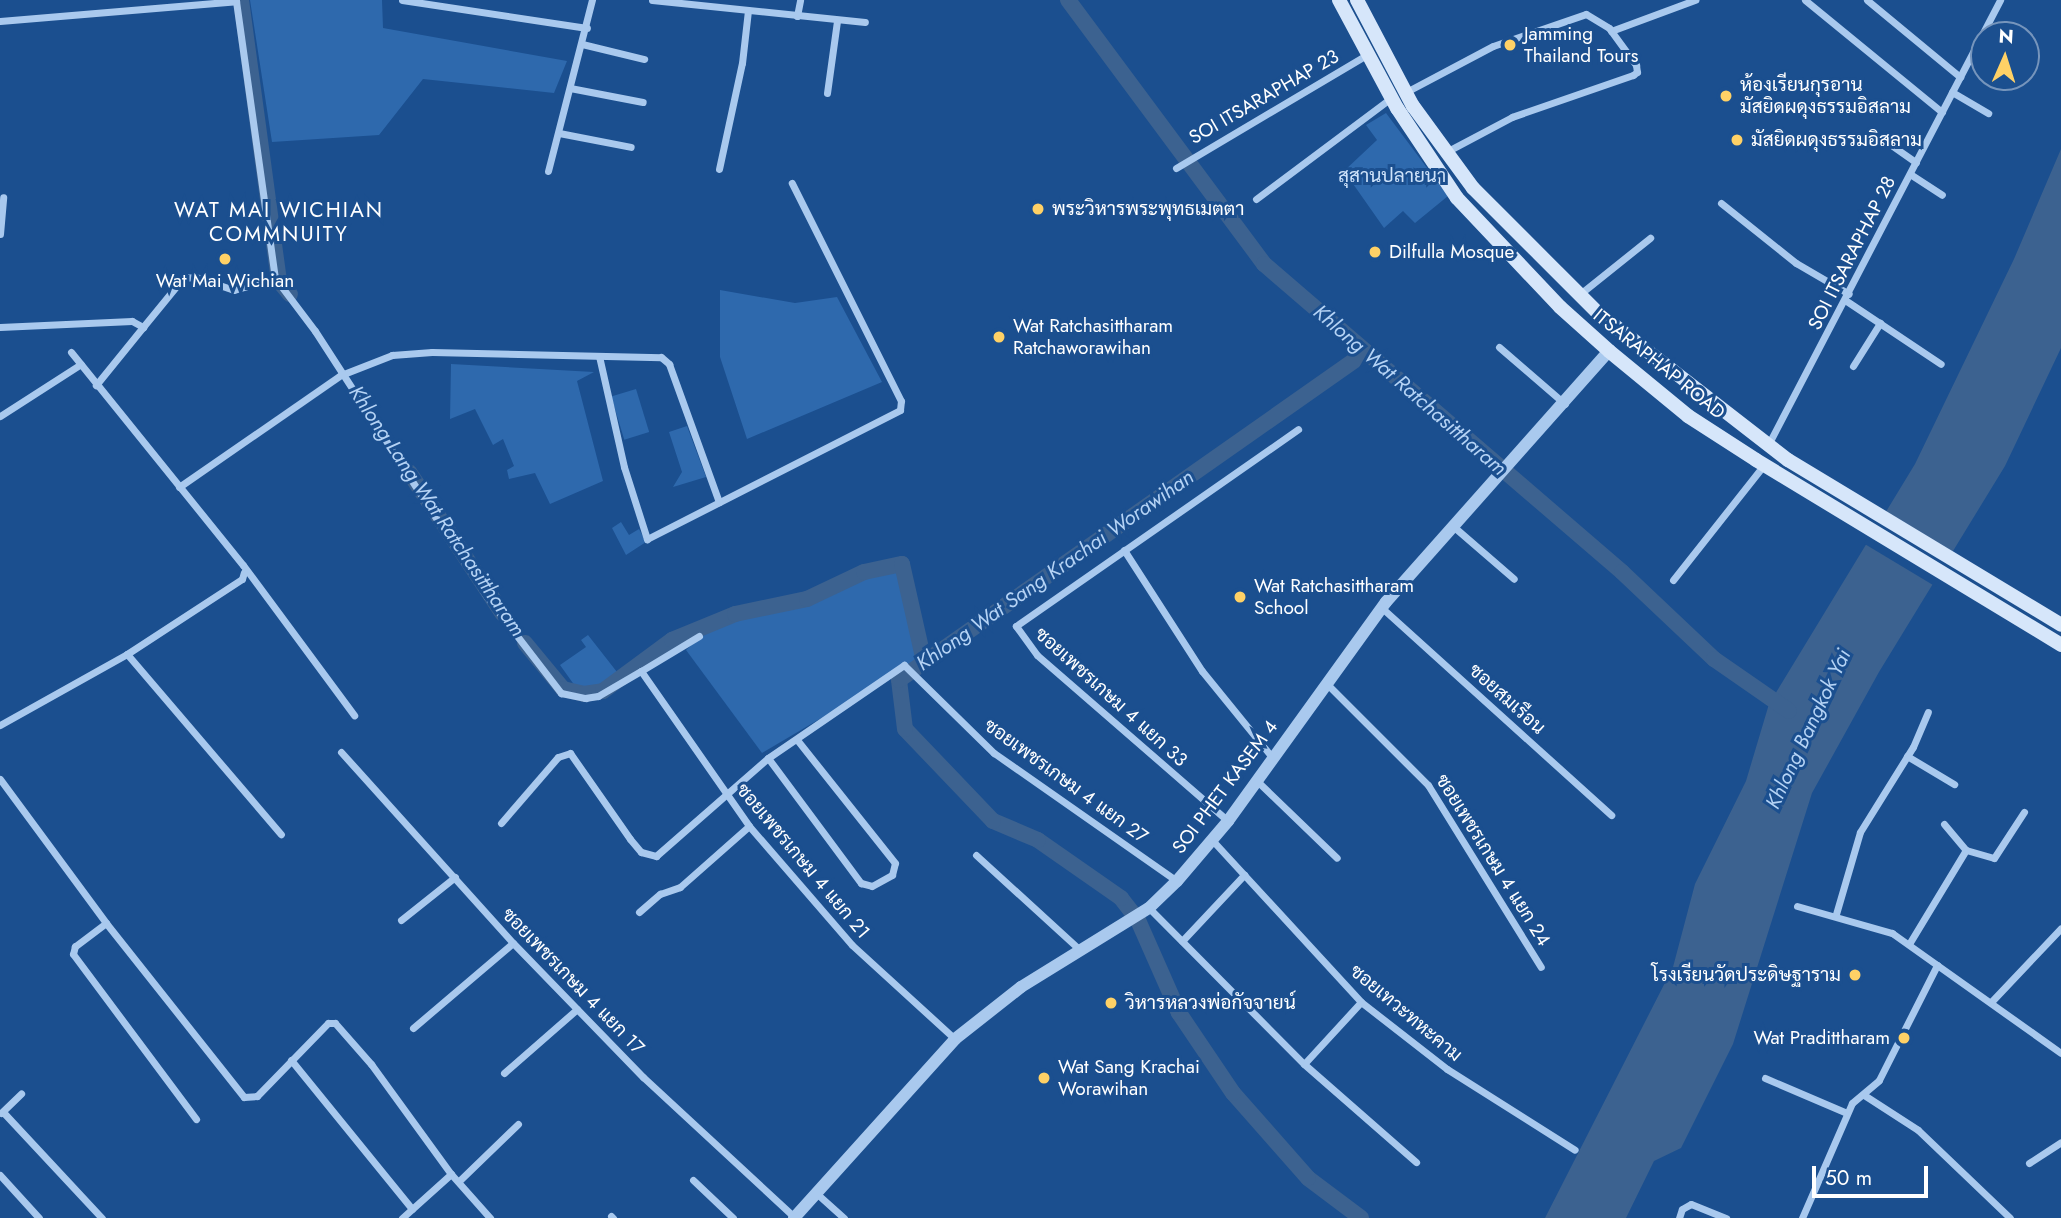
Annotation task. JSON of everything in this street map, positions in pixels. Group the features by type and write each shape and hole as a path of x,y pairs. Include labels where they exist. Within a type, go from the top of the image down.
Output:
{"main road":[{"name":"ITSARAPHAP ROAD","path":"1339,0 1392,97 1457,198 1560,307 1609,351 1688,416 2061,645"},
{"path":"1357,0 1406,92 1473,188 1580,294 1626,334 1788,460 2061,625"},
{"path":"1609,351 1626,334"}],"street":[{"path":"401,0 587,28"},
{"path":"548,171 587,28 592,0"},
{"path":"652,0 864,22"},
{"path":"719,169 742,63 744,9 741,0"},
{"path":"797,16 800,0"},
{"path":"1611,31 1696,0"},
{"path":"1805,0 1942,113"},
{"path":"1867,0 1960,78"},
{"name":"SOI ITSARAPHAP 28","path":"1768,445 2000,0"},
{"path":"0,20 236,1 275,278 464,556 488,598 561,693 585,698 598,696 699,636"},
{"path":"1406,92 1493,46 1586,13 1611,31 1637,72 1512,117 1447,152"},
{"path":"827,93 836,21"},
{"path":"582,44 644,59"},
{"name":"SOI ITSARAPHAP 23","path":"1176,168 1368,54"},
{"path":"570,88 643,102"},
{"path":"1952,92 1988,113"},
{"path":"1256,199 1392,97"},
{"path":"559,133 631,147"},
{"path":"1884,140 1916,162"},
{"path":"1910,174 1942,195"},
{"path":"599,355 624,467 647,539 901,406 792,183"},
{"path":"0,234 3,197"},
{"path":"1721,203 1796,263 1941,364"},
{"path":"1580,294 1650,238"},
{"path":"96,384 183,278 196,277 234,290 275,278"},
{"path":"0,327 132,321 143,327"},
{"path":"1853,366 1880,323"},
{"path":"1499,347 1565,404"},
{"name":"SOI PHET KASEM 4","path":"795,1218 814,1192 955,1039 1079,949 1144,910 1177,881 1213,841 1382,608 1514,463 1609,351"},
{"path":"71,352 179,487 354,715"},
{"path":"179,487 342,374 408,352 599,355 666,359 719,502"},
{"path":"0,416 81,364"},
{"name":"ซอยเพชรเกษม 4 แยก 33","path":"1228,821 1037,656 1016,632 1021,620 1298,429"},
{"path":"1673,580 1769,468"},
{"path":"1454,527 1514,579"},
{"path":"1125,550 1202,671 1272,757"},
{"path":"0,725 127,654 242,579 244,572"},
{"name":"ซอยสมเรือน","path":"1382,608 1611,815"},
{"path":"127,654 281,834"},
{"name":"ซอยเพชรเกษม 4 แยก 27","path":"798,741 890,672 910,670 937,702 994,753 1177,881"},
{"name":"ซอยเพชรเกษม 4 แยก 21","path":"641,671 749,826 852,945 955,1039"},
{"name":"ซอยเพชรเกษม 4 แยก 24","path":"1326,683 1428,785 1541,967"},
{"path":"1836,914 1860,832 1907,756 1928,712"},
{"path":"501,823 564,753 570,753 630,839 650,857 768,758 798,741 895,863 892,875 872,886 860,883 768,758"},
{"name":"ซอยเพชรเกษม 4 แยก 17","path":"341,752 513,943 577,1009 795,1218"},
{"path":"1907,756 1954,784"},
{"path":"0,779 106,923 244,1097 257,1096 328,1023 340,1027 451,1174 490,1218"},
{"path":"1256,780 1338,858"},
{"path":"1944,824 1965,850 1994,858 2024,812"},
{"path":"639,912 660,894 680,887 749,826"},
{"name":"ซอยเทวะทหะคาม","path":"1213,841 1361,1002 1447,1069 1575,1150"},
{"path":"1909,944 1965,850"},
{"path":"976,855 1079,949"},
{"path":"1182,941 1244,875"},
{"path":"401,920 455,877"},
{"path":"1797,906 1836,914 1892,933 1992,1001 2061,1053"},
{"path":"1144,910 1182,941 1304,1065 1416,1162"},
{"path":"106,923 75,946 73,954 196,1119"},
{"path":"1992,1001 2061,928"},
{"path":"413,1028 513,943"},
{"path":"1802,1218 1847,1114 1878,1080 1937,965"},
{"path":"1304,1065 1361,1002"},
{"path":"503,1073 577,1009"},
{"path":"291,1060 412,1209"},
{"path":"1765,1078 1847,1114"},
{"path":"20,1094 1,1113 102,1218"},
{"path":"1864,1095 1918,1130 2010,1218"},
{"path":"458,1181 518,1124"},
{"path":"2029,1163 2061,1142"},
{"path":"402,1218 451,1174"},
{"path":"0,1175 39,1218"},
{"path":"693,1180 733,1218"},
{"path":"814,1192 844,1218"},
{"path":"1679,1218 1682,1209 1691,1204 1726,1218"}],"green space":[{"path":"250,0 382,0 383,28 567,61 554,93 423,79 379,135 272,142"},
{"name":"สุสานปลายนา","path":"1386,113 1448,196 1415,223 1403,211 1384,228 1344,171 1377,140 1366,125"},
{"path":"720,290 795,303 837,297 882,382 747,439 720,357"},
{"path":"451,364 594,372 577,381 603,481 550,504 535,473 509,479 507,470 514,466 503,439 493,445 475,409 450,419"},
{"path":"636,389 649,432 624,440 611,397"},
{"path":"687,426 706,477 673,487 682,472 669,432"},
{"path":"621,522 629,535 639,529 646,542 626,555 612,528"},
{"path":"898,568 918,661 762,753 686,650 706,631"},
{"path":"588,635 617,672 606,684 590,688 575,686 560,665 586,647 581,640"}],"water":[{"name":"Khlong Bangkok Yai","path":"2061,149 2061,348 2005,466 1879,672 1812,793 1733,1044 1681,1148 1654,1161 1626,1218 1545,1218 1673,967 1695,884 1746,781 1769,704 1915,464 2014,259"}],"pier":[{"path":"1884,510 1956,553 1936,587 1864,543"}],"waterway":[{"name":"Khlong Lang Wat Ratchasittharam","path":"241,0 279,281 290,294"},
{"name":"Khlong Wat Ratchasittharam","path":"1068,0 1264,264 1622,572 1714,659 1789,711"},
{"name":"Khlong Wat Sang Krachai Worawihan","path":"1361,1218 1308,1178 1233,1093 1179,1013 1138,920 1121,898 1038,840 993,821 905,729 899,680 1365,353"},
{"name":"Khlong Lang Wat Ratchasittharam","path":"409,472 503,614"},
{"name":"Khlong Lang Wat Ratchasittharam","path":"525,643 563,689 584,694 603,691 672,640 735,614 807,599 864,572 902,564 924,662"}],"place":[{"name":"Jamming Thailand Tours","path":"1510,45"},
{"name":"ห้องเรียนกุรอาน มัสยิดผดุงธรรมอิสลาม","path":"1726,96"},
{"name":"มัสยิดผดุงธรรมอิสลาม","path":"1737,140"},
{"name":"พระวิหารพระพุทธเมตตา","path":"1038,209"},
{"name":"Dilfulla Mosque","path":"1375,252"},
{"name":"Wat Mai Wichian","path":"225,259"},
{"name":"Wat Ratchasittharam Ratchaworawihan","path":"999,337"},
{"name":"Wat Ratchasittharam School","path":"1240,597"},
{"name":"โรงเรียนวัดประดิษฐาราม","path":"1855,975"},
{"name":"วิหารหลวงพ่อกัจจายน์","path":"1111,1003"},
{"name":"Wat Pradittharam","path":"1904,1038"},
{"name":"Wat Sang Krachai Worawihan","path":"1044,1078"}],"district":[{"name":"WAT MAI WICHIAN COMMNUITY","path":"279,222"}]}
